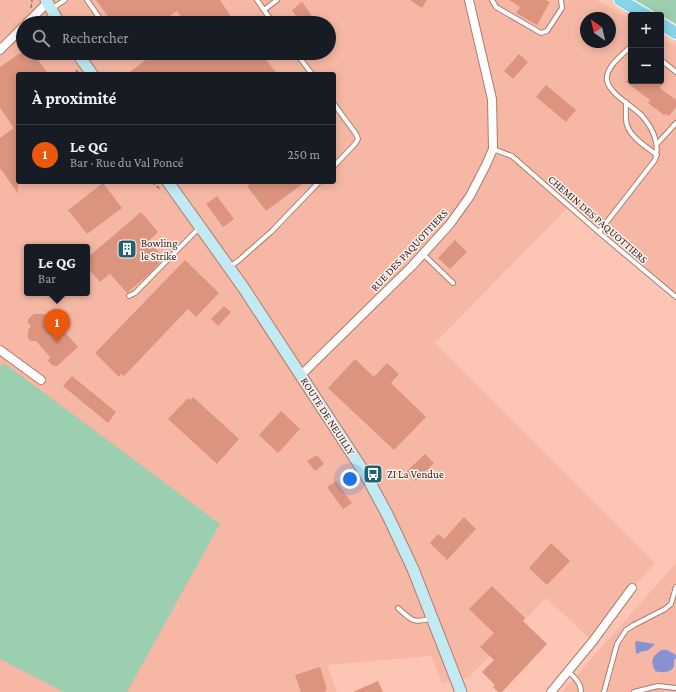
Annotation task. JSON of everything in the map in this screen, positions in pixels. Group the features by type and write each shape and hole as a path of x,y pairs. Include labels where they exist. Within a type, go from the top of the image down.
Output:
{"main road":[{"path":"620,0 641,12"},
{"path":"48,4 55,16"},
{"path":"664,26 676,32"},
{"path":"82,60 91,72"},
{"name":"ROUTE DE NEUILLY","path":"169,184 229,267 366,474 413,569 461,690"}],"street":[{"name":"RUE DES PAQUOTTIERS","path":"301,375 412,266 450,224 470,196 486,166 493,149 492,99 469,0"},
{"path":"35,16 48,4"},
{"path":"0,50 16,34"},
{"path":"1,353 41,380"},
{"path":"551,692 593,641 632,588"}],"lane":[{"path":"48,4 65,0"},
{"path":"87,0 98,16"},
{"path":"257,0 268,16"},
{"path":"264,10 277,0"},
{"path":"492,0 496,7 540,33 547,31 562,8 561,0"},
{"path":"599,232 655,160 657,155 657,144 654,135 642,116 613,91 607,81 610,67 628,49"},
{"path":"301,60 310,72"},
{"path":"664,62 676,72"},
{"path":"626,102 626,124 629,130 657,155"},
{"path":"336,107 358,139 336,164"},
{"path":"657,144 676,123"},
{"name":"CHEMIN DES PAQUOTTIERS","path":"493,149 512,156 676,297"},
{"path":"229,267 272,231 317,184"},
{"path":"129,296 135,293 200,227"},
{"path":"423,254 453,283"},
{"path":"604,692 617,644 626,630 665,609 671,604 676,587"},
{"path":"398,608 414,621 422,621 432,618"},
{"path":"568,672 578,681 581,687 581,692"},
{"path":"634,692 658,686 676,688"}],"path":[{"path":"154,184 163,192"}],"shaded area":[{"path":"0,0 596,0 628,17 628,84 664,84 664,39 676,46 676,293 572,203 435,343 655,563 589,638 546,598 468,678 442,683 431,656 327,665 337,692 0,692"},
{"path":"676,563 676,692 562,692"}],"green space":[{"path":"635,0 676,0 676,24 664,17 664,12 656,12"},
{"path":"4,363 220,524 127,692 64,692 0,659 0,367"}],"water":[{"path":"636,641 655,644 648,650 642,651 638,654 636,653"},
{"path":"661,650 667,650 676,655 672,670 666,672 655,671 652,661"}],"building":[{"path":"96,0 220,0 230,16 181,16 177,11 170,16 108,16"},
{"path":"410,0 427,0 422,8"},
{"path":"509,0 545,0 550,2 537,25 516,13 520,7"},
{"path":"302,2 312,16 296,16 292,10"},
{"path":"519,54 528,62 513,79 504,71"},
{"path":"16,56 16,60 38,60 47,72 16,72 16,184 18,184 18,193 0,168 0,138 14,128 0,108 0,67"},
{"path":"146,60 266,60 275,72 130,72"},
{"path":"629,84 663,84 660,88 676,100 676,107 669,116 666,114 664,115 648,103 650,100"},
{"path":"546,85 576,110 566,122 536,97"},
{"path":"102,184 104,184 122,208 87,234 68,210"},
{"path":"250,184 302,184 266,211 247,186"},
{"path":"217,196 234,219 223,227 206,204"},
{"name":"Bowling le Strike","path":"141,212 158,232 149,241 164,258 148,275 127,293 110,274 100,282 90,270 90,255"},
{"path":"455,240 467,252 450,269 438,258"},
{"path":"185,260 219,293 196,317 188,309 124,376 121,374 119,377 95,353"},
{"path":"224,306 231,312 218,326 211,319"},
{"path":"34,314 44,314 51,319 51,322 60,333 63,330 78,347 56,367 48,361 50,357 36,341 30,341 28,338 28,330 31,326 28,323 28,319"},
{"path":"355,359 374,377 387,363 399,374 391,383 426,417 394,450 328,388"},
{"path":"72,376 116,412 108,423 63,386"},
{"path":"193,397 239,439 217,464 168,419 188,398 190,400"},
{"path":"281,411 300,429 278,453 259,435"},
{"path":"425,454 434,463 415,481 406,472"},
{"path":"317,455 324,464 315,471 307,461"},
{"path":"336,481 352,503 343,509 327,487"},
{"path":"464,517 476,529 447,560 430,543 438,534 444,539"},
{"path":"551,543 570,561 547,585 529,568"},
{"path":"492,586 525,618 523,621 547,644 502,692 498,692 493,687 495,685 482,672 494,660 480,647 494,633 469,609"},
{"path":"320,667 327,689 325,690 326,692 301,692 295,675"},
{"path":"378,681 383,692 353,692"}],"place":[{"name":"Bowling le Strike","path":"127,249"},
{"name":"Le QG","path":"57,342"},
{"name":"ZI La Vendue","path":"373,474"}]}
